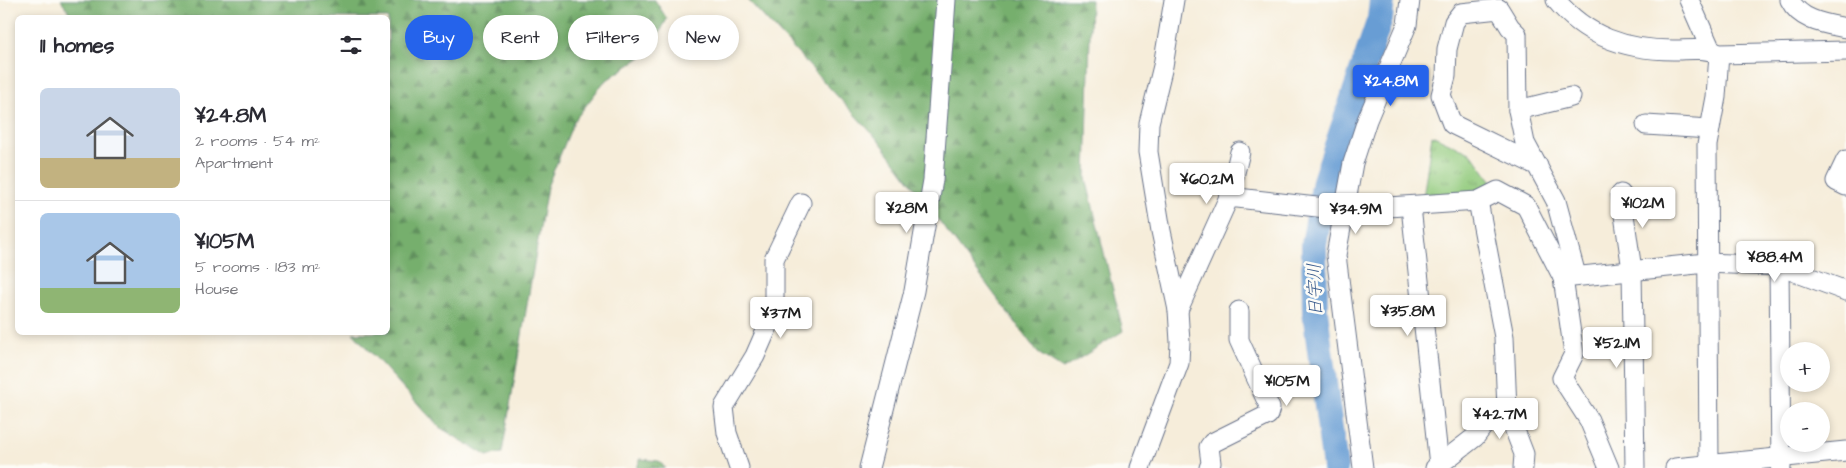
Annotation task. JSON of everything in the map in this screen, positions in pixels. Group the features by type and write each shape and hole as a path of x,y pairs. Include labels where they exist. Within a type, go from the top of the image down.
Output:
{"street":[{"path":"869,468 914,291 934,180 946,0"},
{"path":"1140,468 1178,363 1180,342 1178,310 1160,232 1148,152 1149,124 1163,66 1174,0"},
{"path":"1363,468 1336,255 1353,162 1367,120 1407,25 1410,0"},
{"path":"1556,0 1568,14 1598,36 1633,47 1715,52 1846,51"},
{"path":"1688,0 1715,52 1716,97 1707,145 1708,466"},
{"path":"1790,0 1793,6 1815,22 1846,28"},
{"path":"1538,166 1452,124 1441,96 1446,76 1447,50 1454,22 1460,13 1499,9 1510,27 1517,34 1518,110 1526,143 1538,166 1556,201 1569,277 1574,354 1562,378 1589,420 1609,468"},
{"path":"1518,110 1571,97"},
{"path":"1646,125 1710,129"},
{"path":"1178,310 1230,197 1240,152"},
{"path":"1846,160 1836,181 1846,186"},
{"path":"1230,197 1298,203 1343,210 1478,201 1498,191 1526,206 1569,277"},
{"path":"1620,194 1632,270 1635,468"},
{"path":"1478,201 1504,337 1507,410 1524,454 1523,468"},
{"path":"739,468 727,433 724,407 755,356 769,324 774,299 774,259 802,202"},
{"path":"1410,207 1437,466"},
{"path":"1569,277 1706,263 1779,266 1846,291"},
{"path":"1779,266 1781,463"},
{"path":"1209,468 1211,463 1209,447 1212,442 1268,415 1270,408 1239,340 1239,311"},
{"path":"1437,466 1475,437 1487,421 1507,410"},
{"path":"1675,468 1781,463 1846,450"}],"green space":[{"path":"61,0 655,0 667,19 658,36 658,15 568,15 568,60 637,60 604,82 574,121 547,187 502,453 487,456 439,427 355,335 390,335 390,15 71,15"},
{"path":"748,0 1091,0 1086,178 1123,331 1063,369 1038,353 881,143"},
{"path":"1432,135 1472,154 1494,184 1477,195 1423,198"},
{"path":"640,459 659,461 665,468 637,468"}],"waterway":[{"name":"日宇川","path":"1335,468 1315,311 1314,245 1325,181 1380,19 1382,0"}]}
